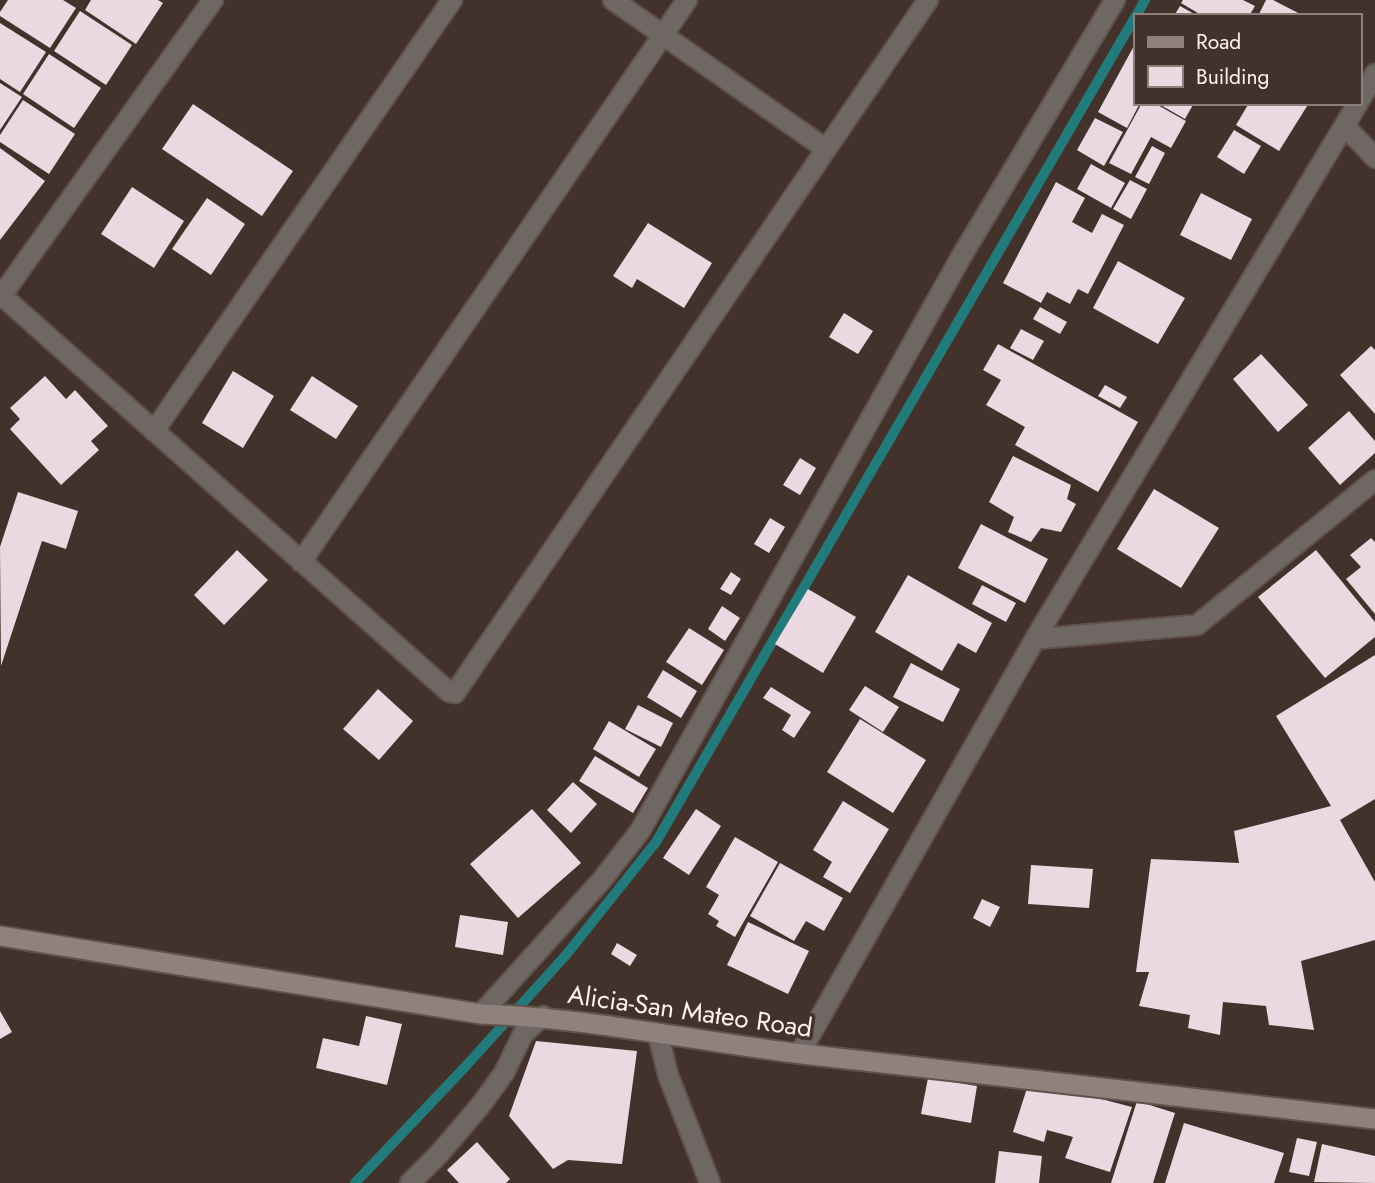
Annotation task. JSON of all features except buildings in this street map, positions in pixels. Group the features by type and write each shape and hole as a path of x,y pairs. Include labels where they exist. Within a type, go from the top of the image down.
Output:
{"main road":[{"name":"Alicia-San Mateo Road","path":"0,936 481,1014 543,1016 800,1053 1374,1116"}],"street":[{"path":"213,0 1,295 300,562 449,692 455,693 928,0"},
{"path":"154,432 452,0"},
{"path":"613,0 826,149"},
{"path":"300,562 687,0"},
{"path":"481,1014 601,881 640,831 961,257 1115,0"},
{"path":"1361,98 1375,74"},
{"path":"800,1053 1035,639 1357,105"},
{"path":"1345,125 1375,158"},
{"path":"1035,639 1197,625 1375,480"},
{"path":"410,1183 480,1106 504,1073 523,1034 543,1016"},
{"path":"658,1034 668,1075 710,1183"}],"waterway":[{"path":"1137,14 1145,0"},
{"path":"355,1183 566,955 656,842 1134,19"}]}
